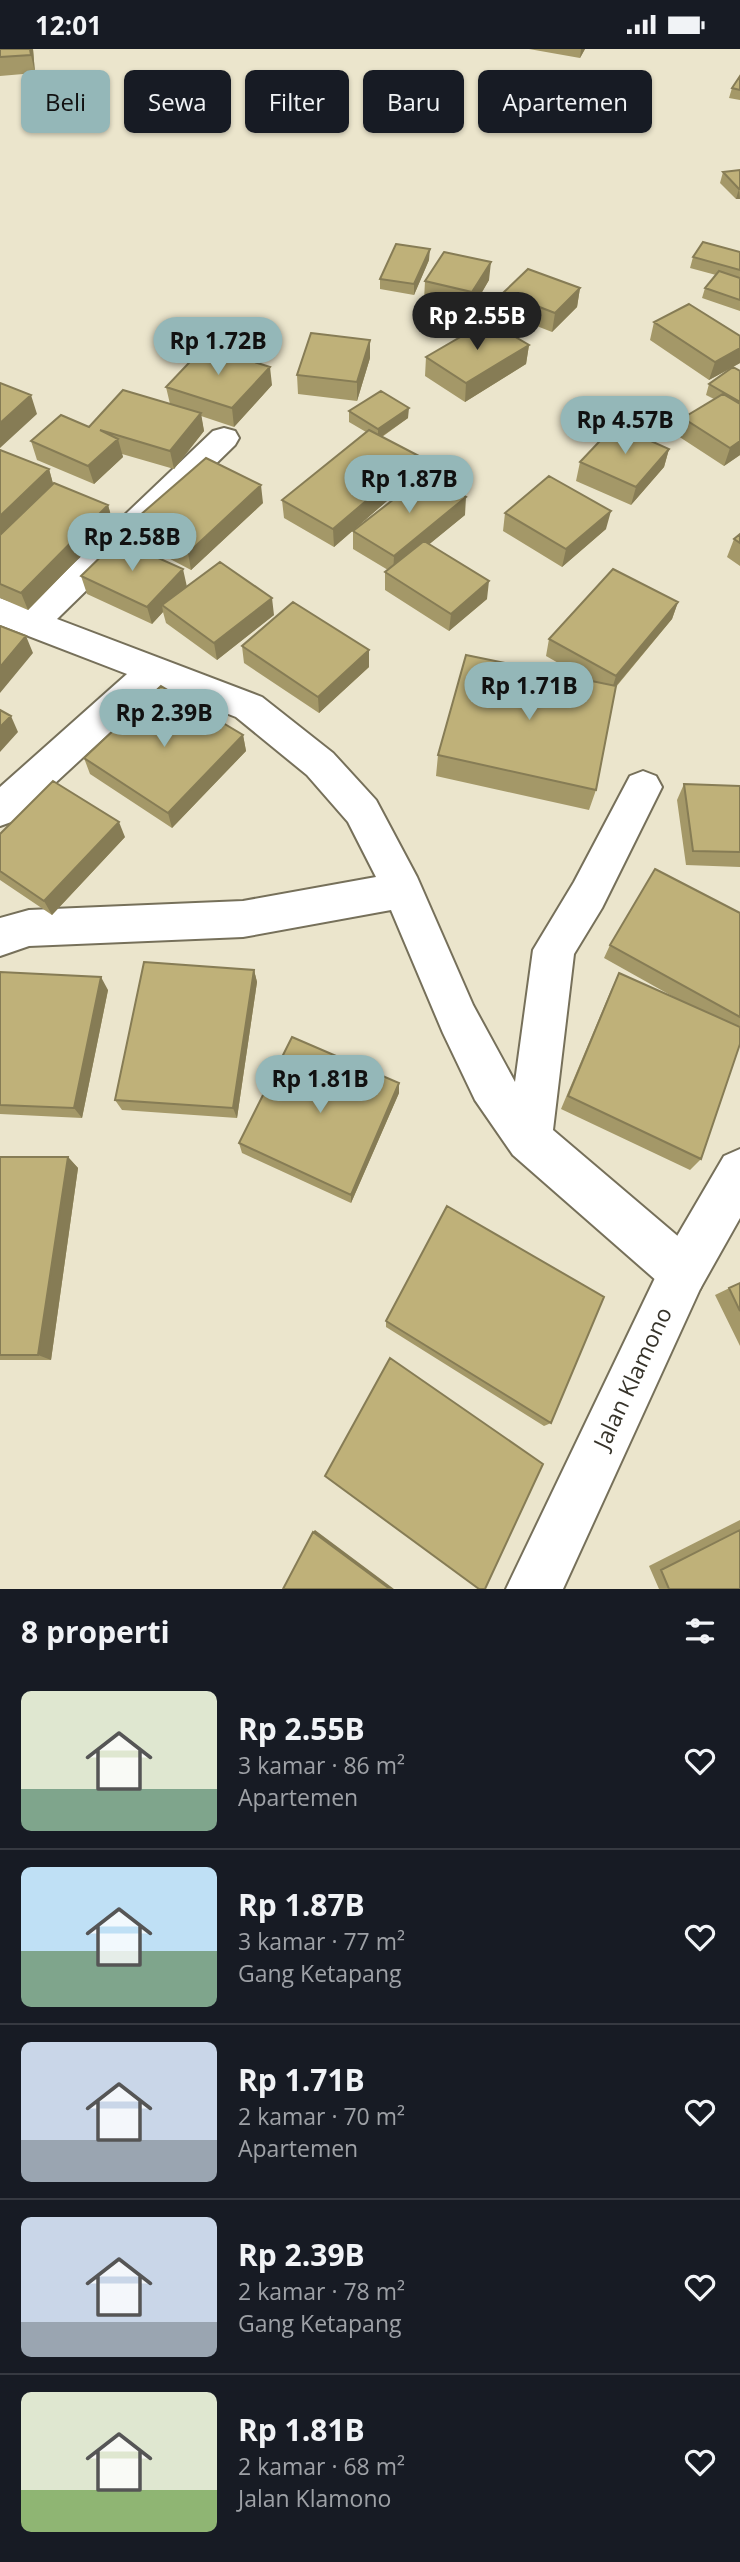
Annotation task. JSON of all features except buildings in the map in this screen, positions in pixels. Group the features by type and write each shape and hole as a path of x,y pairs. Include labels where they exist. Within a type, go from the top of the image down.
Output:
{"street":[{"path":"224,438 15,618 249,708 320,764 362,811 403,890 458,1019 491,1085 529,1139 683,1272"},
{"path":"0,810 155,670"},
{"path":"529,1139 554,950 588,895 643,787"},
{"path":"0,937 29,928 243,919 403,890"},
{"name":"Jalan Klamono","path":"534,1589 683,1272 739,1178"}]}
